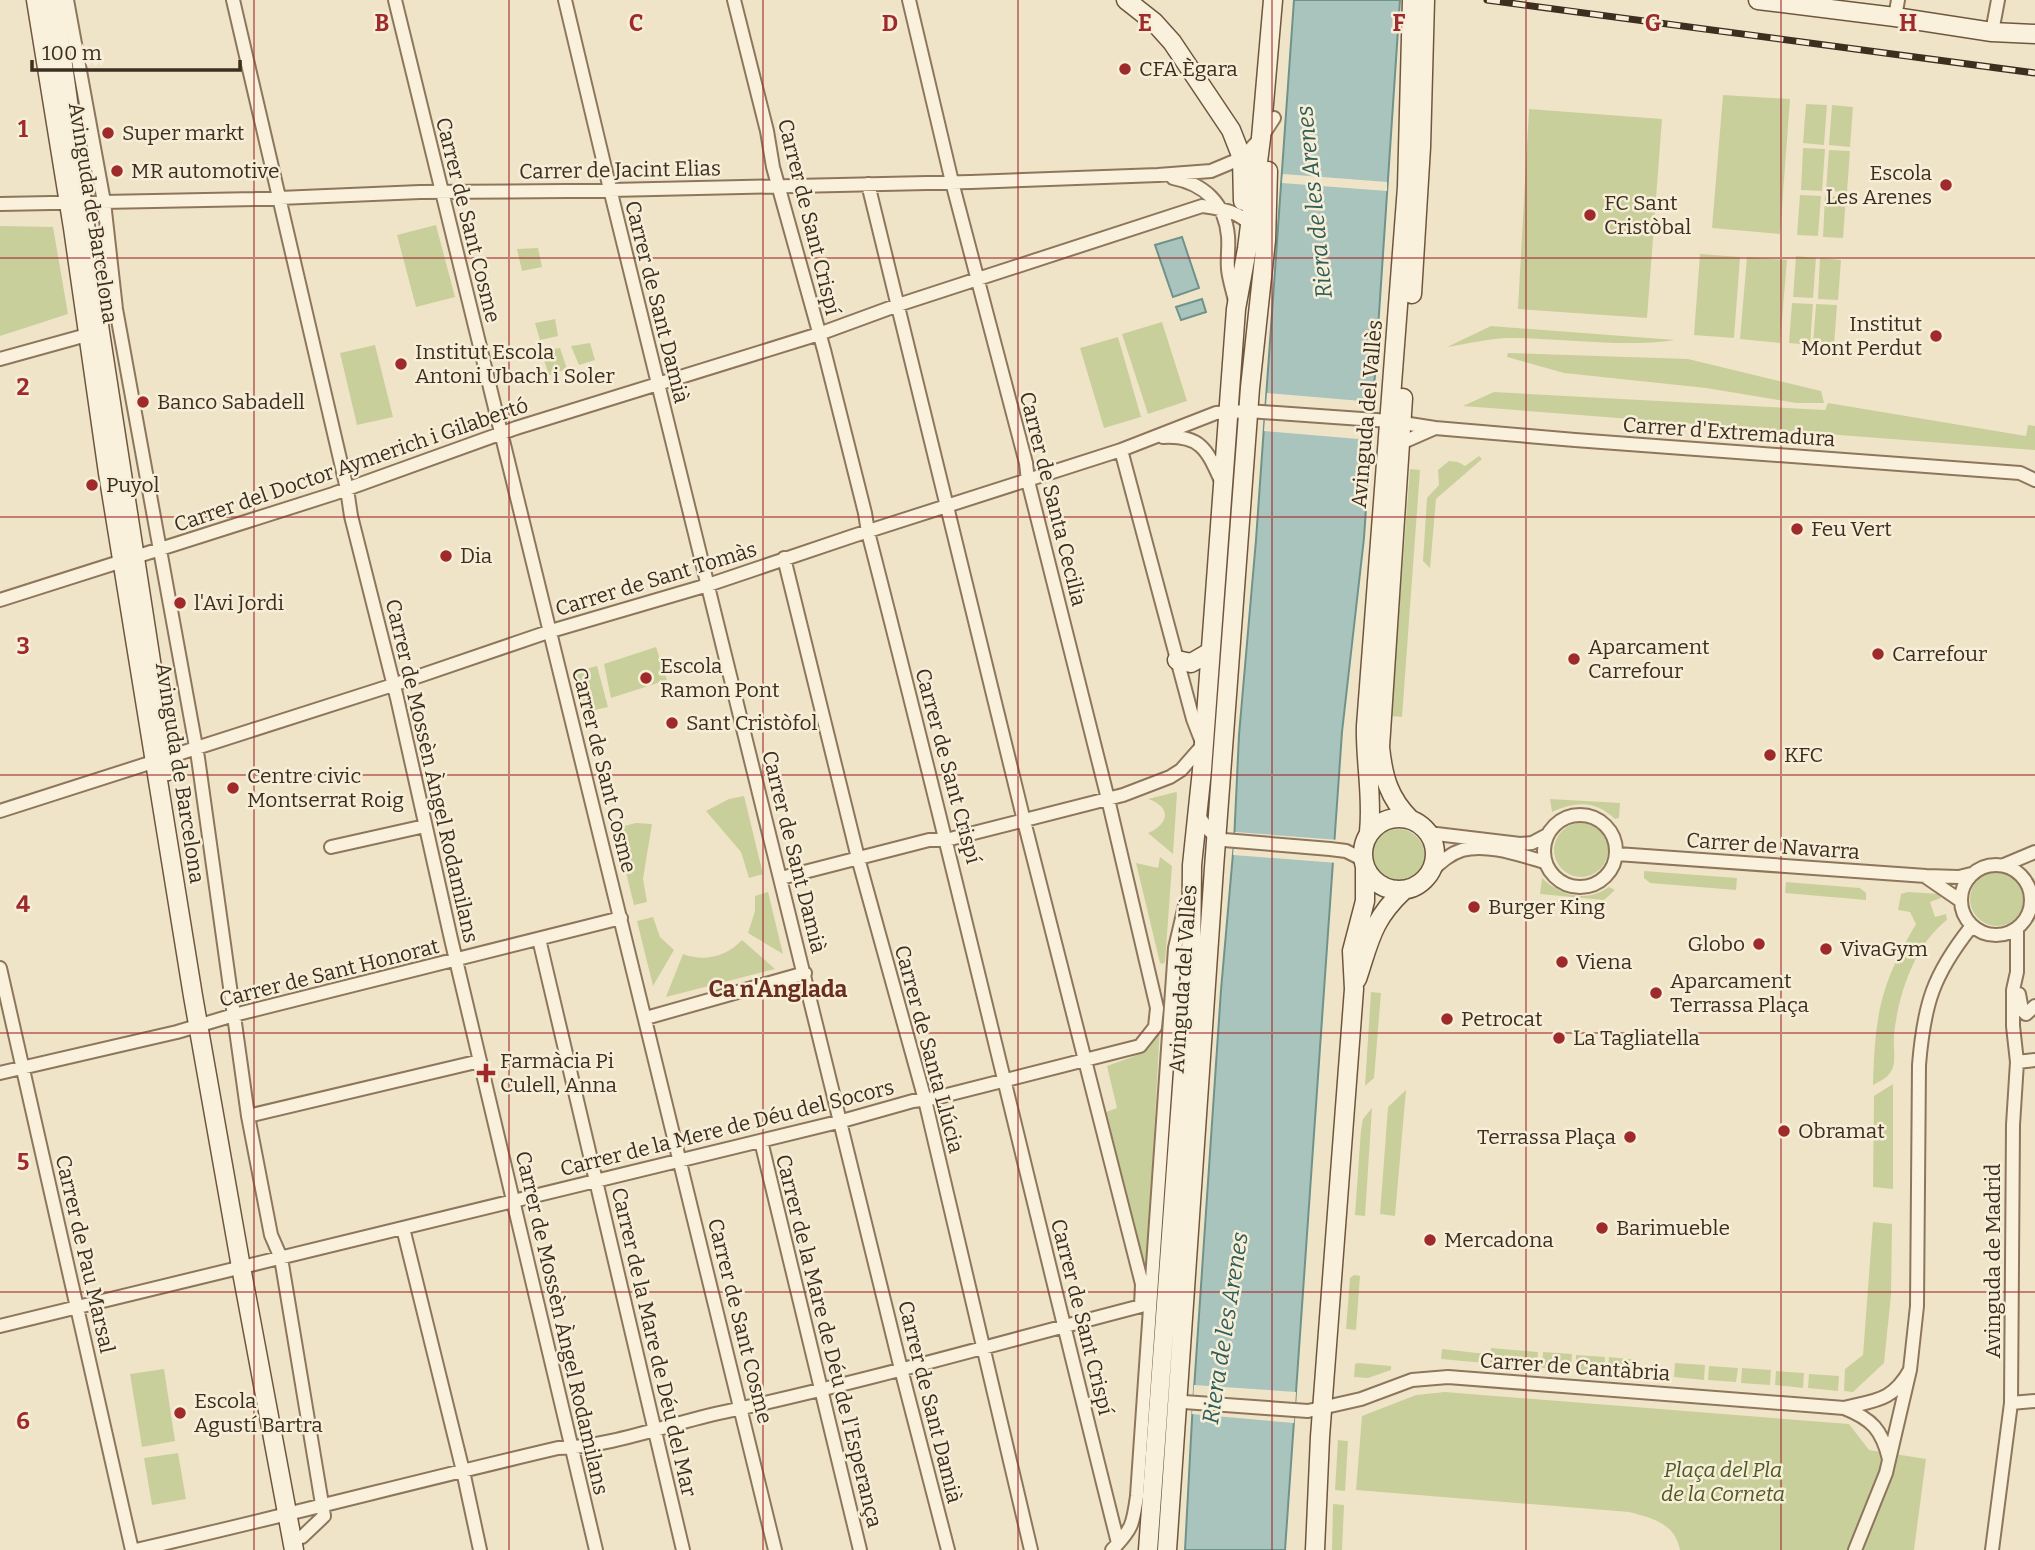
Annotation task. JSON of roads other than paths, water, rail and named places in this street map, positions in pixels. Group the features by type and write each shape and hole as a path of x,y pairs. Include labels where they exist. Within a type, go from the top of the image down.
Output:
{"main road":[{"name":"Avinguda de Barcelona","path":"36,0 76,203"},
{"name":"Avinguda de Barcelona","path":"55,0 76,203 160,759 246,1266 300,1546"},
{"path":"1126,0 1154,22 1172,42 1231,130 1242,158 1246,220"},
{"name":"Avinguda del Vallès","path":"1167,1550 1165,1407 1191,963 1191,877 1238,300 1246,220 1261,138 1273,0"},
{"name":"Avinguda del Vallès","path":"1148,1550 1165,1407 1254,411 1255,330 1266,240 1267,178 1283,0"},
{"name":"Avinguda del Vallès","path":"1369,832 1372,806 1366,759 1366,726 1408,178 1412,0"},
{"name":"Avinguda del Vallès","path":"1410,819 1397,807 1387,786 1380,747 1401,443 1389,421 1419,186 1425,0"},
{"path":"1758,0 1897,8 1992,32 2035,34"},
{"path":"1177,660 1191,663 1210,653"},
{"path":"1315,1550 1308,1410 1354,989 1352,951 1365,901 1363,845 1369,832 1381,822 1390,818 1410,819 1428,832 1434,846 1435,856 1430,872 1423,882 1404,890 1379,917 1354,989"},
{"path":"1364,864 1378,884 1404,890"}],"street":[{"name":"Avinguda de Barcelona","path":"67,0 104,202 116,309 196,747 248,1116 271,1235 281,1258 324,1516 300,1546"},
{"name":"Carrer de Mossèn Àngel Rodamilans","path":"233,0 347,489 351,516 596,1550"},
{"name":"Carrer de Sant Cosme","path":"395,0 775,1550"},
{"name":"Carrer de Sant Damià","path":"565,0 901,1369 948,1550"},
{"name":"Carrer de Sant Crispí","path":"734,0 778,186 865,513 1006,1079 1115,1547"},
{"name":"Carrer de Santa Cecilia","path":"909,0 952,182 979,279 980,293 1026,463 1028,481 1157,1007"},
{"path":"1992,32 1998,0"},
{"path":"57,19 71,32"},
{"name":"Carrer de Jacint Elias","path":"0,204 1158,175 1211,171 1242,158 1261,138 1274,118"},
{"name":"Carrer de Jacint Elias","path":"1158,175 1199,186 1219,208"},
{"path":"134,1550 558,1448 653,1430 741,1409 984,1349 1141,1306 1142,1284 1024,821 868,184"},
{"name":"Carrer del Doctor Aymerich i Gilabertó","path":"0,600 159,551 502,434 819,334 898,305 1202,206 1219,208"},
{"path":"1219,208 1246,220"},
{"path":"1219,208 1228,236 1228,271 1238,300"},
{"name":"Avinguda del Vallès","path":"1246,220 1256,232 1257,241 1255,330"},
{"path":"0,359 94,333"},
{"path":"1228,411 1254,411"},
{"name":"Carrer de Sant Tomàs","path":"0,811 393,685 551,631 708,585 784,558 1028,481 1121,450 1203,417 1228,411"},
{"name":"Carrer d'Extremadura","path":"1254,411 1389,421 1434,428 2020,473 2035,481"},
{"name":"Carrer d'Extremadura","path":"1401,443 1434,428"},
{"name":"Carrer de Sant Tomàs","path":"1156,437 1181,436 1195,440 1212,461 1223,485"},
{"path":"781,877 929,840 946,840 1108,799 1170,777 1181,770 1203,745 1177,660 1121,450"},
{"name":"Carrer d'Extremadura","path":"2020,473 2035,467"},
{"name":"Carrer de Santa Llúcia","path":"784,558 858,858 925,1100 1031,1550"},
{"path":"1198,814 1216,837 1234,842 1339,850 1364,864"},
{"path":"1428,832 1520,844 1532,843 1548,835 1560,820 1582,814 1593,817 1611,831 1617,854 1614,864 1601,881 1580,887 1559,881 1545,862 1548,835"},
{"path":"331,847 425,826"},
{"path":"1430,872 1449,856 1464,850 1520,854 1545,862"},
{"path":"2004,865 2022,875 2033,895 2028,915 2017,928 1993,935 1971,927 1961,908 1964,884 1971,874 1992,864 2004,865 2035,852"},
{"name":"Carrer de Navarra","path":"1617,854 1926,876 1959,877 1971,874"},
{"path":"1926,876 1961,901"},
{"name":"Carrer de Sant Honorat","path":"0,1073 621,918"},
{"path":"1855,1550 1889,1461 1910,1370 1917,1307 1919,1065 1927,1003 1953,949 1971,927"},
{"name":"Avinguda de Madrid","path":"2017,928 2017,972 2022,1010 2026,1014 2035,1006"},
{"name":"Carrer de la Mare de Déu del Mar","path":"538,939 683,1550"},
{"name":"Carrer de Pau Marsal","path":"0,968 134,1550"},
{"name":"Avinguda de Madrid","path":"1992,1550 2011,1403 2013,1125 2017,1062 2013,1000 2017,972"},
{"path":"646,1018 805,973"},
{"name":"Carrer de la Mere de Déu del Socors","path":"0,1326 680,1161 1140,1045 1155,1027 1157,1007"},
{"path":"2017,1062 2035,1060"},
{"path":"248,1116 480,1061"},
{"name":"Carrer de la Mare de Déu de l'Esperança","path":"761,1141 860,1550"},
{"path":"403,1228 480,1550"},
{"name":"Carrer de Cantàbria","path":"1165,1407 1308,1410 1361,1399 1412,1380 1448,1377 1844,1408 1876,1402 1887,1397 1903,1383 1910,1370"},
{"path":"2011,1403 2035,1401"},
{"name":"Avinguda del Vallès","path":"1115,1547 1129,1532 1133,1522 1165,1407"},
{"name":"Carrer de Cantàbria","path":"1844,1408 1868,1419 1875,1426 1885,1443 1889,1461"}],"water":[{"name":"Riera de les Arenes","path":"1294,0 1400,0 1364,538 1342,732 1285,1550 1185,1550 1221,990"},
{"path":"1182,237 1199,288 1173,297 1155,245"},
{"path":"1202,299 1206,312 1181,320 1176,307"}],"railway":[{"path":"1487,0 2035,73"}],"place":[{"name":"CFA Ègara","path":"1125,69"},
{"name":"Super markt","path":"108,133"},
{"name":"MR automotive","path":"117,171"},
{"name":"Escola Les Arenes","path":"1946,185"},
{"name":"FC Sant Cristòbal","path":"1590,215"},
{"name":"Institut Mont Perdut","path":"1936,336"},
{"name":"Institut Escola Antoni Ubach i Soler","path":"401,364"},
{"name":"Banco Sabadell","path":"143,402"},
{"name":"Puyol","path":"92,485"},
{"name":"Feu Vert","path":"1797,529"},
{"name":"Dia","path":"446,556"},
{"name":"l'Avi Jordi","path":"180,603"},
{"name":"Carrefour","path":"1878,654"},
{"name":"Aparcament Carrefour","path":"1574,659"},
{"name":"Escola Ramon Pont","path":"646,678"},
{"name":"Sant Cristòfol","path":"672,723"},
{"name":"KFC","path":"1770,755"},
{"name":"Centre civic Montserrat Roig","path":"233,788"},
{"name":"Burger King","path":"1474,907"},
{"name":"Globo","path":"1759,944"},
{"name":"VivaGym","path":"1826,949"},
{"name":"Viena","path":"1562,962"},
{"name":"Aparcament Terrassa Plaça","path":"1656,993"},
{"name":"Petrocat","path":"1447,1019"},
{"name":"La Tagliatella","path":"1559,1038"},
{"name":"Farmàcia Pi Culell, Anna","path":"486,1073"},
{"name":"Obramat","path":"1784,1131"},
{"name":"Terrassa Plaça","path":"1630,1137"},
{"name":"Barimueble","path":"1602,1228"},
{"name":"Mercadona","path":"1430,1240"},
{"name":"Escola Agustí Bartra","path":"180,1413"}],"district":[{"name":"Ca n'Anglada","path":"778,989"}],"park label":[{"name":"Plaça del Pla de la Corneta","path":"1723,1482"}]}
